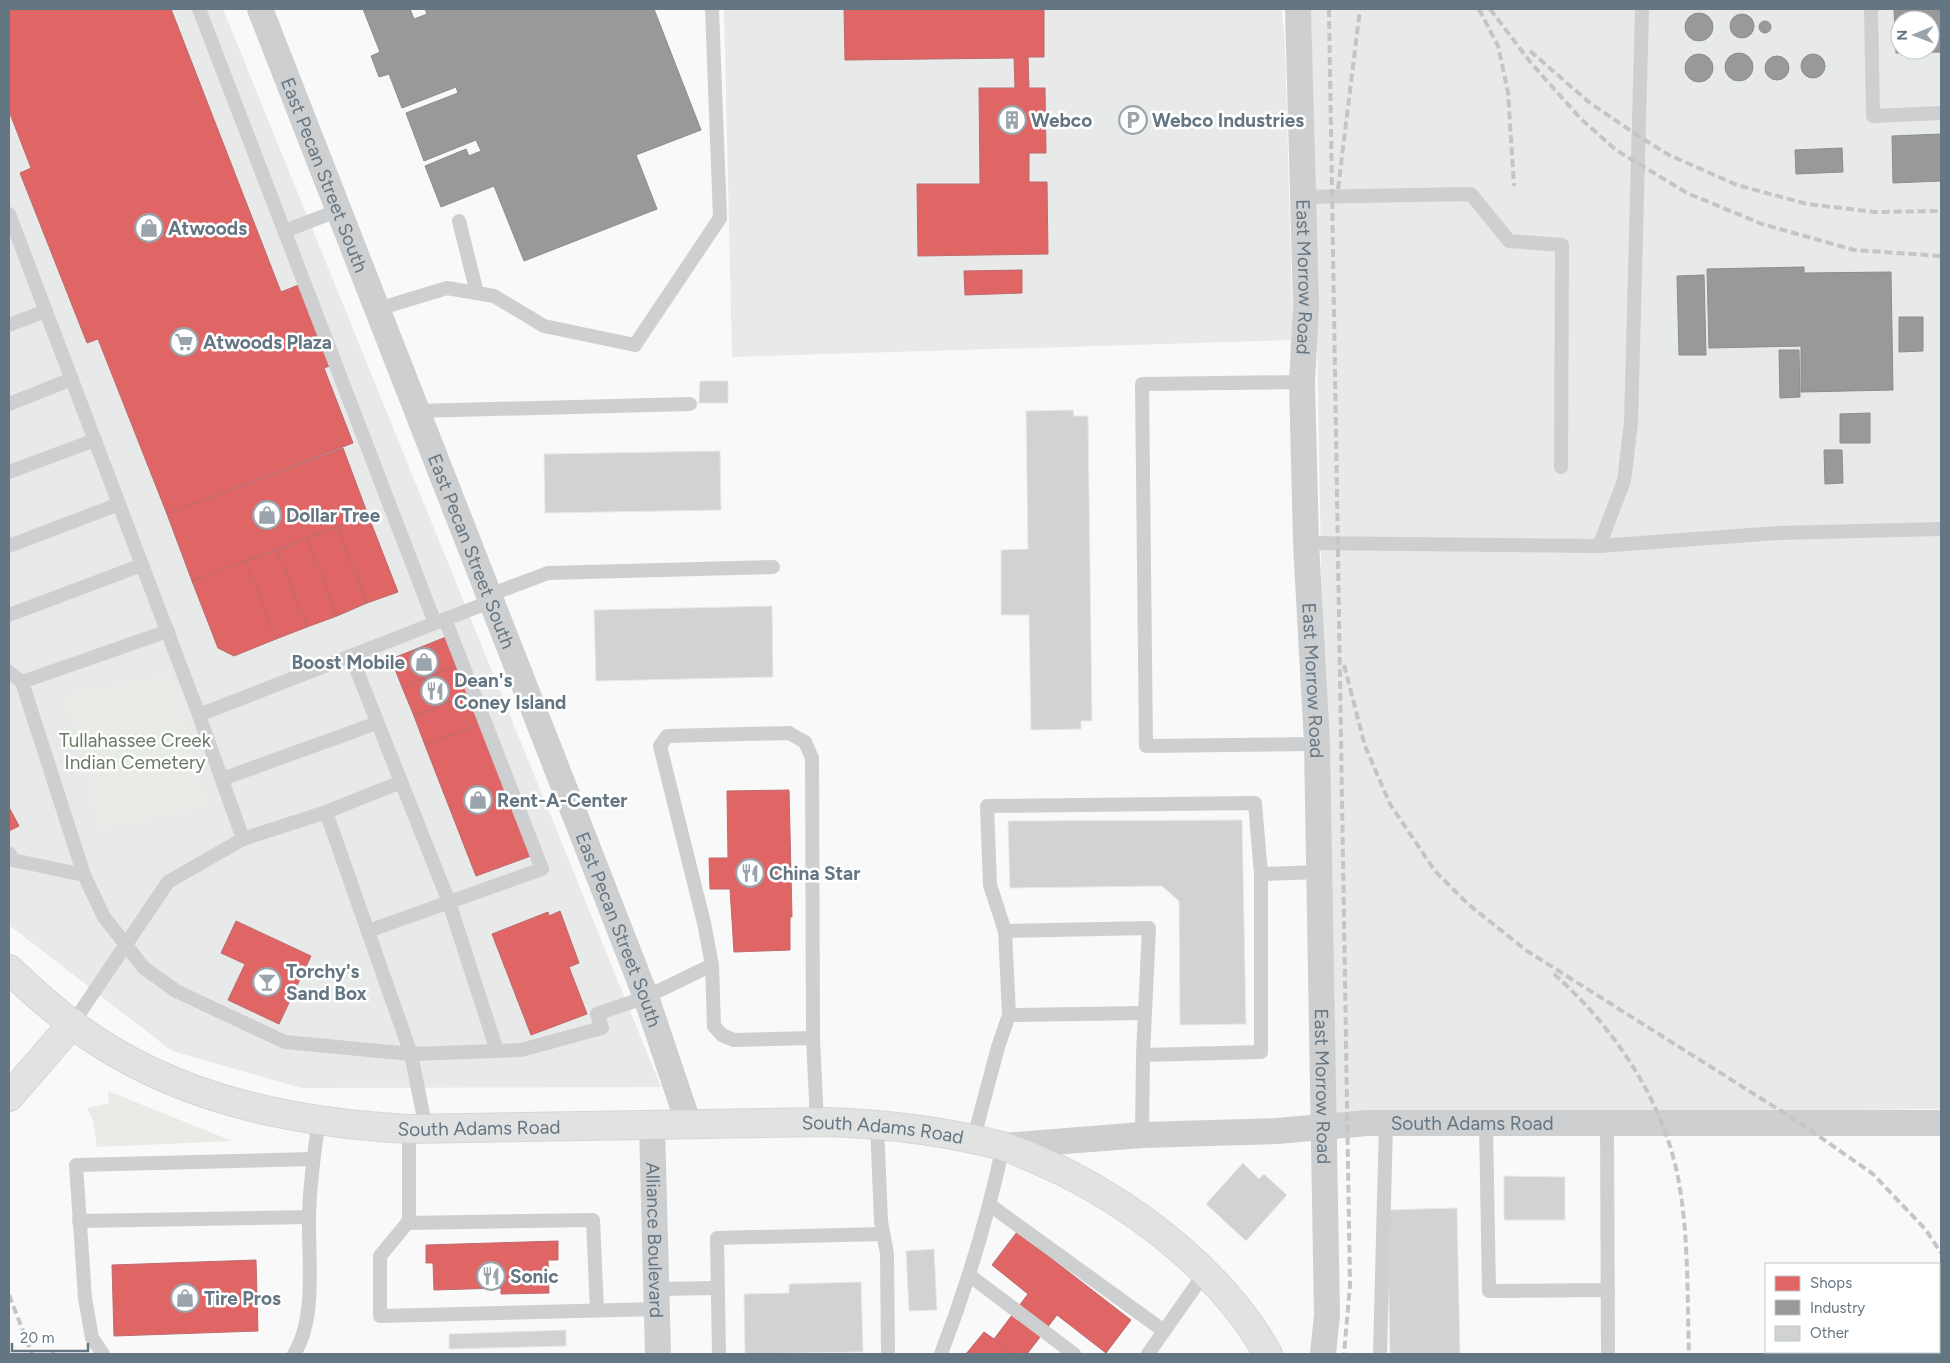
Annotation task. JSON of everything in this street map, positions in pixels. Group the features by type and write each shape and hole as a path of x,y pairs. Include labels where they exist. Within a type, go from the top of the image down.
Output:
{"main road":[{"name":"South Adams Road","path":"9,970 73,1023 118,1054 185,1086 226,1102 277,1114 319,1120 418,1129 817,1122 877,1124 1003,1146 1047,1164 1089,1185 1128,1209 1165,1236 1231,1300 1259,1338 1268,1354"},
{"path":"9,1097 73,1023"}],"street":[{"name":"East Pecan Street South","path":"260,9 646,997 689,1125"},
{"name":"East Morrow Road","path":"1298,9 1306,305 1302,382 1306,543 1317,744 1320,872 1322,1127 1327,1315 1323,1354"},
{"name":"South Adams Road","path":"1003,1146 1142,1135 1277,1131 1386,1123 1941,1123"},
{"name":"Alliance Boulevard","path":"652,1126 658,1354"}],"lane":[{"path":"199,9 284,231 440,621 542,869 368,931"},
{"path":"378,309 447,288 494,296 544,326 635,345 720,218 712,9"},
{"path":"1599,546 1624,481 1631,423 1642,9"},
{"path":"1871,9 1873,116 1941,113"},
{"path":"1303,198 1471,194 1509,241 1562,245 1561,467"},
{"path":"284,231 339,210"},
{"path":"9,214 15,248 46,311 168,631 243,839"},
{"path":"459,221 477,293"},
{"path":"9,325 46,311"},
{"path":"9,404 72,379"},
{"path":"1302,382 1142,384 1146,746 1317,744"},
{"path":"417,411 690,404"},
{"path":"9,472 95,440"},
{"path":"9,546 119,504"},
{"path":"1306,543 1599,546 1778,533 1941,529"},
{"path":"9,615 142,565"},
{"path":"199,715 440,621 548,572 773,567"},
{"path":"22,682 168,631"},
{"path":"352,656 449,902 496,1051"},
{"path":"9,672 22,682 84,875 104,917 125,946 144,968 176,991 285,1042 411,1054 522,1050 602,1028 597,1014 646,997 712,966"},
{"path":"222,779 377,722"},
{"path":"813,1038 734,1040 722,1035 714,1026 712,966 704,923 660,746 667,736 789,733 806,742 812,758 813,1038 817,1122"},
{"path":"73,1023 168,882 243,839 326,812 402,782"},
{"path":"972,1140 998,1047 1009,1016 1005,931 990,884 987,806 1255,803 1261,874 1261,1052 1143,1055"},
{"path":"326,812 411,1054 418,1129 408,1223 380,1256 380,1316 597,1310 718,1288"},
{"path":"9,853 13,860 84,875"},
{"path":"1261,874 1320,872"},
{"path":"1005,931 1149,928 1144,1013 1142,1135"},
{"path":"1009,1016 1144,1013"},
{"path":"294,1354 302,1342 309,1292 309,1217 312,1159 319,1120"},
{"path":"1380,1354 1386,1123"},
{"path":"1486,1123 1489,1291 1608,1290"},
{"path":"1607,1123 1608,1354"},
{"path":"877,1124 883,1234 887,1254 888,1354"},
{"path":"941,1354 969,1275 990,1205 1003,1146"},
{"path":"103,1354 92,1338 85,1298 76,1165 312,1159"},
{"path":"990,1205 1164,1331"},
{"path":"79,1220 309,1217"},
{"path":"408,1223 593,1220 597,1310"},
{"path":"719,1354 717,1238 883,1234"},
{"path":"1148,1354 1204,1274"},
{"path":"969,1275 1074,1354"}],"shaded area":[{"name":"Atwoods Plaza","path":"9,9 223,9 661,1087 301,1088 172,1051 9,925"},
{"name":"Webco Industries","path":"724,9 1282,9 1285,46 1293,340 732,357"},
{"path":"1311,9 1941,9 1941,1109 1331,1116"}],"green space":[{"name":"Tullahassee Creek Indian Cemetery","path":"172,674 206,808 99,828 65,695"},
{"path":"108,1091 232,1141 97,1147 93,1121 87,1108 109,1103"}],"building: Shops":[{"name":"Atwoods","path":"9,9 171,9 281,292 301,284 333,365 324,368 353,443 167,514 98,339 87,343 20,173 31,168 9,111"},
{"name":"Webco","path":"844,9 1044,9 1044,57 1028,57 1029,88 1045,88 1046,153 1029,153 1029,182 1047,182 1048,254 918,256 917,184 980,184 979,88 1015,88 1014,58 845,60"},
{"path":"1022,270 1022,293 965,295 964,271"},
{"name":"Dollar Tree","path":"343,448 368,515 192,581 167,514"},
{"path":"368,515 398,592 367,603 337,527"},
{"path":"337,527 367,603 337,616 307,538"},
{"path":"307,538 337,616 307,627 277,550"},
{"path":"277,550 307,627 276,639 246,561"},
{"path":"246,561 276,639 234,656 218,648 192,581"},
{"name":"Boost Mobile","path":"446,637 457,666 402,687 391,659"},
{"name":"Dean's Coney Island","path":"457,666 468,695 414,716 402,687"},
{"path":"468,695 480,724 425,745 414,716"},
{"name":"Rent-A-Center","path":"480,724 531,856 476,876 425,745"},
{"name":"China Star","path":"789,790 792,917 790,917 790,950 734,952 730,889 710,889 709,858 728,858 727,791"},
{"path":"9,810 19,826 9,831"},
{"path":"560,911 579,963 569,967 587,1014 531,1035 492,934 548,912 549,916"},
{"name":"Torchy's Sand Box","path":"236,921 311,956 279,1024 228,1000 245,964 221,953"},
{"path":"1017,1232 1131,1320 1106,1353 1057,1315 1027,1354 1013,1354 994,1339 1028,1294 992,1265"},
{"name":"Sonic","path":"558,1241 558,1260 548,1260 549,1293 501,1294 501,1288 434,1290 433,1263 426,1263 426,1245"},
{"name":"Tire Pros","path":"256,1260 258,1331 114,1336 112,1265"},
{"path":"984,1332 994,1339 1013,1354 966,1354"}],"building: Industry":[{"path":"363,9 410,9 414,19 427,14 425,9 654,9 701,130 636,155 657,209 524,261 494,186 441,207 425,166 466,149 469,156 481,151 476,140 424,161 406,113 458,93 456,87 402,108 389,74 379,77 371,56 380,52"},
{"path":"1894,9 1941,9 1941,52 1940,10"},
{"path":"1699,13 1709,17 1713,27 1709,37 1699,41 1689,37 1685,27 1689,17"},
{"path":"1742,14 1750,18 1754,26 1750,34 1742,38 1734,34 1730,26 1734,18"},
{"path":"1765,21 1771,27 1765,33 1759,27"},
{"path":"1739,53 1749,57 1753,67 1749,77 1739,81 1729,77 1725,67 1729,57"},
{"path":"1699,54 1709,58 1713,68 1709,78 1699,82 1689,78 1685,68 1689,58"},
{"path":"1813,54 1821,58 1825,66 1821,74 1813,78 1805,74 1801,66 1805,58"},
{"path":"1777,56 1785,60 1789,68 1785,76 1777,80 1769,76 1765,68 1769,60"},
{"path":"1941,134 1941,181 1893,183 1892,136"},
{"path":"1842,148 1843,172 1796,174 1795,150"},
{"path":"1804,267 1804,273 1891,272 1893,390 1801,392 1801,346 1709,348 1707,269"},
{"path":"1704,275 1706,355 1679,355 1677,276"},
{"path":"1899,317 1923,317 1923,351 1899,352"},
{"path":"1779,350 1799,350 1800,397 1780,398"},
{"path":"1870,413 1870,443 1840,443 1840,414"},
{"path":"1824,450 1842,450 1843,483 1825,484"}],"building: Other":[{"path":"700,381 728,381 728,403 699,403"},
{"path":"1073,410 1074,416 1088,416 1092,721 1081,721 1081,729 1031,730 1029,615 1001,615 1001,550 1028,549 1026,411"},
{"path":"720,451 721,510 545,513 544,454"},
{"path":"772,606 773,677 596,681 594,610"},
{"path":"1242,820 1246,1024 1180,1025 1179,901 1162,886 1010,888 1008,821"},
{"path":"1243,1163 1259,1179 1264,1174 1287,1195 1246,1241 1206,1204"},
{"path":"1504,1176 1565,1177 1565,1220 1504,1220"},
{"path":"1457,1208 1460,1354 1390,1354 1387,1210"},
{"path":"934,1249 937,1310 909,1311 906,1251"},
{"path":"861,1282 863,1352 745,1354 744,1294 789,1293 789,1284"},
{"path":"566,1330 566,1346 449,1349 449,1334"}],"railway":[{"path":"1329,9 1350,1285 1344,1354"},
{"path":"1338,189 1360,9"},
{"path":"1479,9 1498,46 1508,92 1514,186"},
{"path":"1490,9 1531,63 1581,119 1616,150 1687,193 1762,224 1854,250 1941,256"},
{"path":"1530,51 1590,103 1640,137 1669,155 1737,185 1807,204 1875,212 1941,211"},
{"path":"1344,665 1365,746 1390,804 1435,871 1468,904 1527,951 1800,1123 1873,1174 1926,1230 1941,1253"},
{"path":"1554,974 1597,1018 1616,1042 1634,1068 1662,1124 1672,1153 1682,1204 1687,1268 1689,1354"},
{"path":"9,1295 32,1354"}],"place":[{"name":"Webco","path":"1012,120"},
{"name":"Webco Industries","path":"1133,120"},
{"name":"Atwoods","path":"149,228"},
{"name":"Atwoods Plaza","path":"184,342"},
{"name":"Dollar Tree","path":"267,515"},
{"name":"Boost Mobile","path":"424,662"},
{"name":"Dean's Coney Island","path":"435,691"},
{"name":"Rent-A-Center","path":"478,800"},
{"name":"China Star","path":"750,873"},
{"name":"Torchy's Sand Box","path":"267,982"},
{"name":"Sonic","path":"491,1276"},
{"name":"Tire Pros","path":"185,1298"}]}
